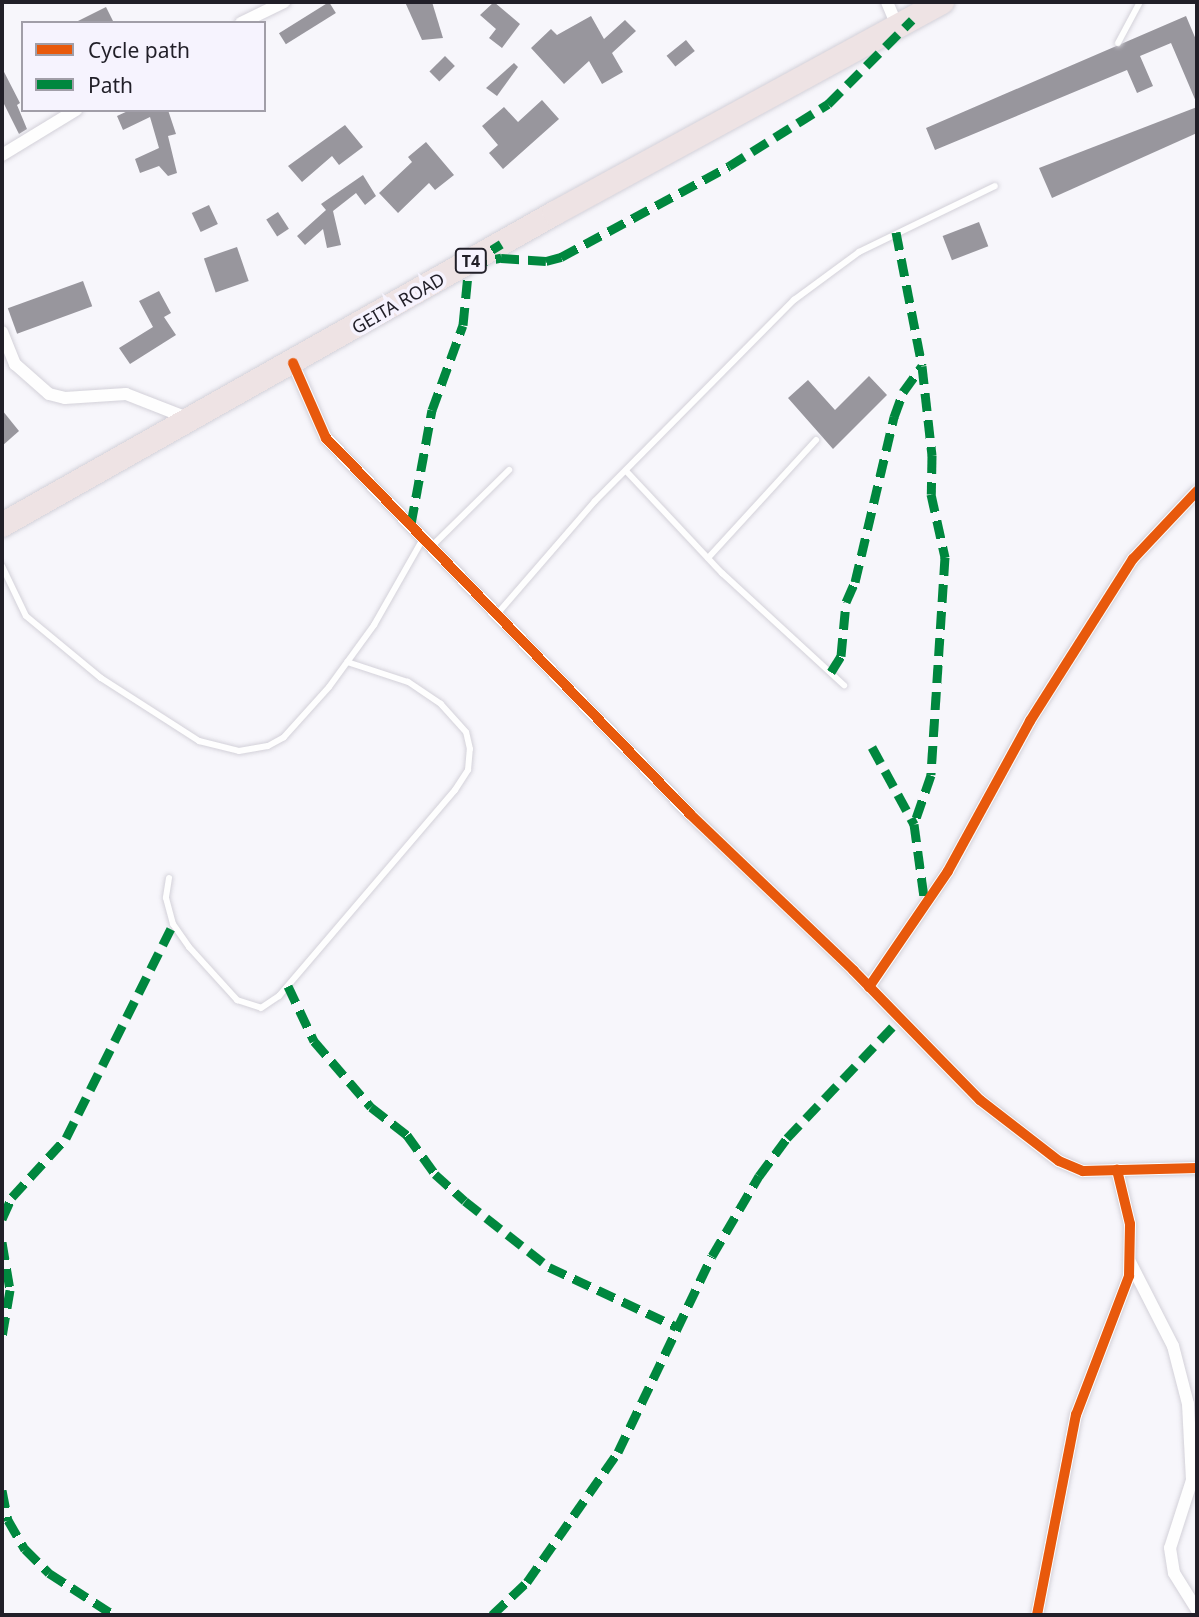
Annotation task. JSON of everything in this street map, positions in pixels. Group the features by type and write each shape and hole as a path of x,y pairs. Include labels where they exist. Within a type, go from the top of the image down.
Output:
{"highway":[{"name":"GEITA ROAD","path":"2,525 555,213 942,2"}],"street":[{"path":"244,21 284,2"},
{"path":"887,2 898,28"},
{"path":"2,155 73,112"},
{"path":"2,332 15,364 49,394 65,398 126,394 192,420"},
{"path":"293,363 326,438 429,541 690,814 869,987 928,1050 1017,1130 1059,1161 1083,1171 1197,1168"},
{"path":"869,987 948,871 1030,721 1126,569 1197,491"},
{"path":"1037,1615 1076,1415 1122,1296 1130,1262 1126,1197 1117,1170"},
{"path":"1130,1262 1173,1346 1188,1404 1192,1480 1170,1548 1174,1573 1197,1610"}],"lane":[{"path":"1118,43 1140,2"},
{"path":"498,613 595,500 626,472 794,300 831,270 911,224 995,186"},
{"path":"708,558 816,440"},
{"path":"2,566 26,616 101,678 199,741 239,751 276,741 347,662 429,541 509,470"},
{"path":"626,472 708,558 844,685"},
{"path":"169,878 166,898 173,924 189,947 237,1000 261,1008 279,996 455,790 468,769 471,749 466,732 441,704 408,682 347,662"}],"building":[{"path":"329,2 336,13 286,44 279,33"},
{"path":"405,2 432,2 443,38 422,40"},
{"path":"494,2 520,24 502,48 489,38 496,29 480,15"},
{"path":"106,7 113,21 78,21"},
{"path":"591,16 604,39 625,20 636,31 612,53 623,72 602,84 589,61 564,84 531,48 551,29 557,35"},
{"path":"1186,16 1197,42 1197,104 1171,43 1140,56 1153,86 1137,93 1127,70 935,150 926,128"},
{"path":"686,40 695,51 675,67 667,56"},
{"path":"445,56 455,66 439,81 429,72"},
{"path":"514,63 518,67 497,96 486,88"},
{"path":"2,68 20,103 17,105 27,129 19,134 2,100"},
{"path":"542,100 559,119 503,169 489,153 498,145 482,126 504,107 518,122"},
{"path":"1197,107 1197,133 1052,198 1039,168"},
{"path":"126,112 169,112 176,134 168,136 177,173 168,176 159,166 140,173 135,159 159,148 150,117 123,130 117,116"},
{"path":"345,125 363,147 339,165 332,156 302,182 288,166"},
{"path":"426,142 454,175 435,190 429,183 398,213 379,193 412,162 408,157"},
{"path":"363,175 376,196 365,205 356,193 333,211 341,245 327,248 323,229 305,245 297,236 326,210 321,204"},
{"path":"209,205 218,224 201,232 192,213"},
{"path":"278,212 289,229 277,236 266,220"},
{"path":"979,222 988,246 952,260 943,236"},
{"path":"237,247 249,281 216,292 204,258"},
{"path":"83,281 92,306 17,334 8,308"},
{"path":"159,291 171,313 164,317 176,335 130,364 119,348 153,327 139,301"},
{"path":"869,376 887,395 833,449 788,398 808,380 835,410"},
{"path":"2,410 19,431 2,446"}],"marked path":[{"path":"469,264 501,258 546,261 561,257 729,166 828,104 912,20"},
{"path":"896,232 922,366 932,455 931,494 945,557 931,775 914,824 925,904"},
{"path":"411,524 432,410 463,325 469,264 501,244"},
{"path":"831,672 841,656 846,602 855,582 894,417 903,392 922,366"},
{"path":"872,747 914,824"},
{"path":"2,1219 12,1197 66,1138 173,924"},
{"path":"288,986 314,1041 371,1107 407,1135 435,1174 465,1201 549,1267 677,1327"},
{"path":"492,1615 527,1582 618,1452 712,1256 759,1176 787,1138 899,1020"},
{"path":"2,1242 10,1290 2,1337"},
{"path":"2,1490 8,1520 25,1549 49,1573 114,1615"}],"cycle path":[{"path":"293,363 326,438 690,814 853,970 980,1100 1059,1161 1083,1171 1197,1168"},
{"path":"869,987 948,871 1030,721 1133,559 1197,491"},
{"path":"1037,1615 1076,1415 1129,1276 1130,1224 1117,1170"}]}
